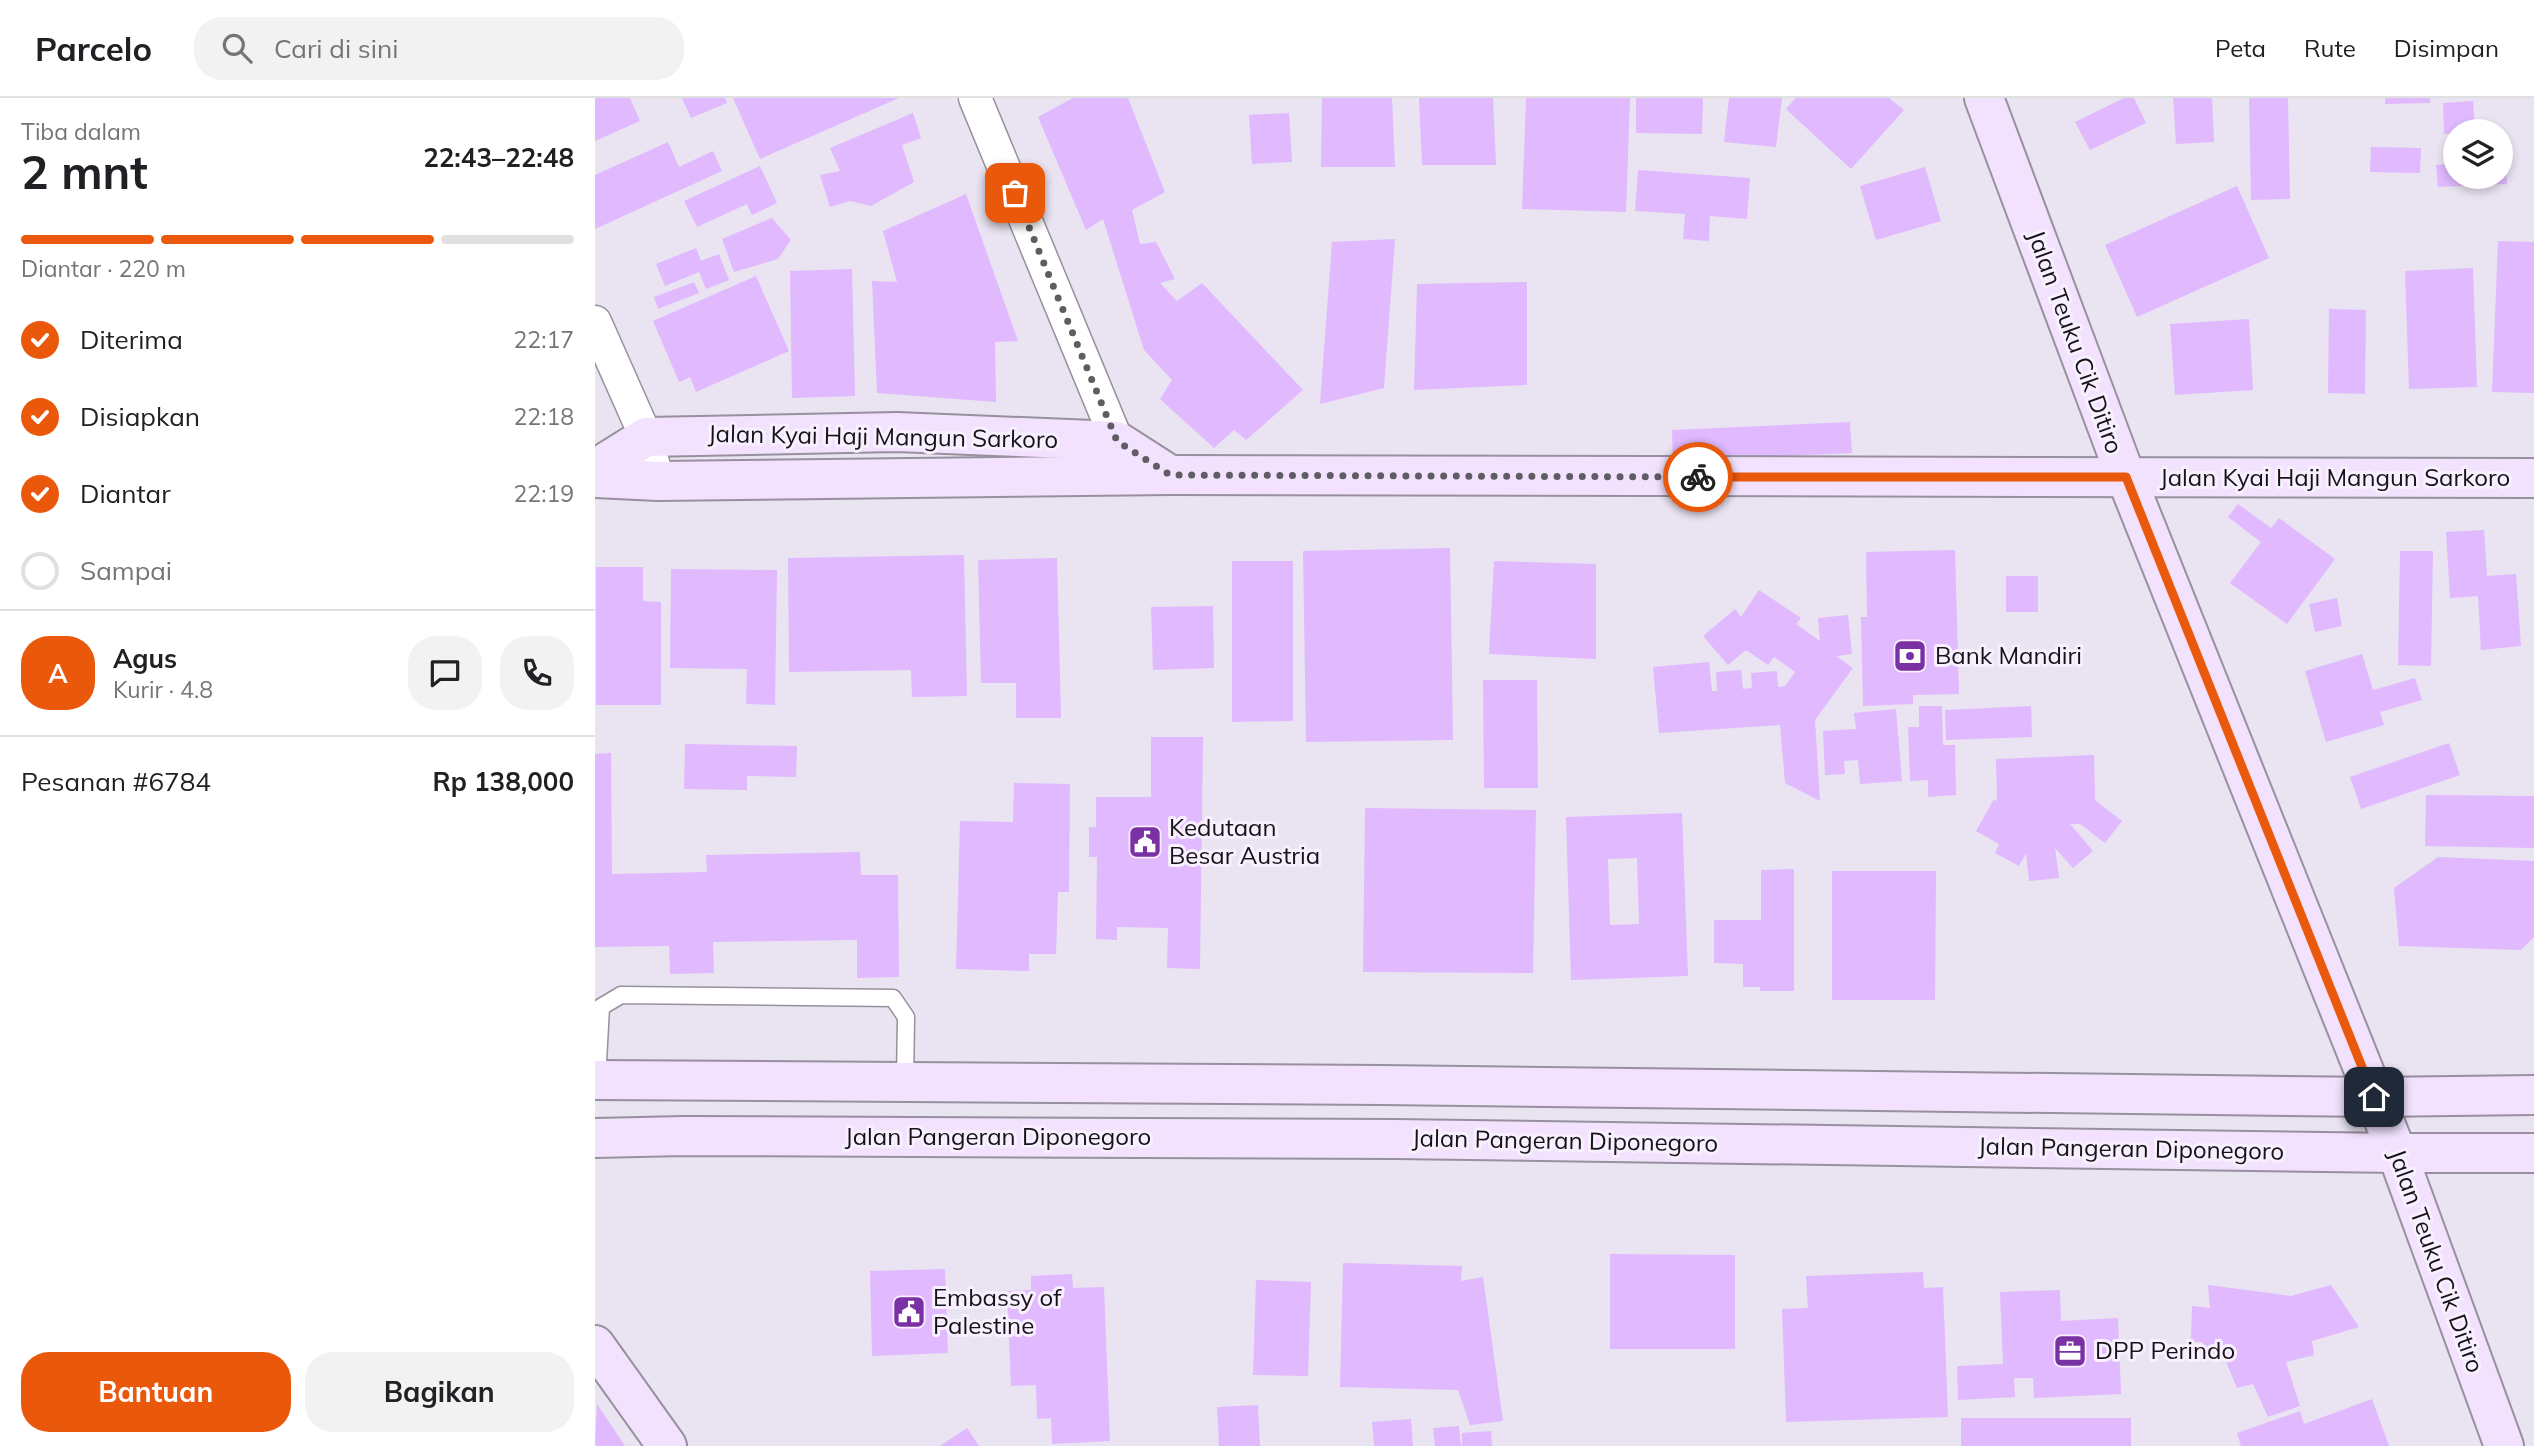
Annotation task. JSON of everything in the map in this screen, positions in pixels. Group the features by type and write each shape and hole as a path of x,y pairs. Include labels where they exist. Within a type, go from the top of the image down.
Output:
{"main road":[{"name":"Jalan Teuku Cik Ditiro","path":"1985,98 2126,477 2397,1153 2504,1446"},
{"name":"Jalan Kyai Haji Mangun Sarkoro","path":"646,437 897,432 1116,459 1170,475 2534,478"},
{"path":"897,432 898,478"},
{"path":"595,469 646,437"},
{"name":"Jalan Kyai Haji Mangun Sarkoro","path":"595,478 658,481 898,478 1116,459"},
{"path":"596,1080 1382,1085 2374,1097 2534,1095"},
{"path":"1382,1085 1366,1108 1368,1121 1374,1130 1395,1139"},
{"name":"Jalan Pangeran Diponegoro","path":"595,1139 698,1136 1395,1139 2534,1153"},
{"path":"595,1345 667,1446"}],"street":[{"path":"975,98 1116,459"},
{"path":"595,322 646,437 658,481"}],"lane":[{"path":"596,1080 601,1007 621,995 893,998 907,1017 905,1081"}],"building":[{"path":"595,98 630,98 640,121 595,141"},
{"path":"682,98 725,98 727,103 691,118"},
{"path":"733,98 899,98 760,159"},
{"path":"1073,98 1128,98 1165,192 1132,210 1140,244 1156,242 1175,279 1160,283 1177,301 1202,283 1303,390 1246,440 1234,430 1214,448 1160,399 1172,380 1144,350 1103,219 1086,230 1038,117"},
{"path":"1322,98 1392,98 1395,167 1321,167"},
{"path":"1419,98 1493,98 1496,165 1422,165"},
{"path":"1526,98 1630,98 1626,212 1522,209"},
{"path":"1636,98 1703,98 1702,134 1636,133"},
{"path":"1729,98 1782,98 1776,147 1724,142"},
{"path":"1796,98 1889,98 1904,110 1851,169 1786,109"},
{"path":"2124,98 2134,98 2146,123 2090,150 2075,122"},
{"path":"2173,98 2212,98 2214,142 2176,144"},
{"path":"2249,98 2288,98 2290,199 2251,200"},
{"path":"2385,98 2430,98 2430,103 2385,104"},
{"path":"2473,101 2474,119 2444,119 2443,103"},
{"path":"913,113 921,138 902,145 914,182 871,206 850,201 830,207 820,175 840,171 830,148"},
{"path":"1289,113 1292,162 1252,164 1249,115"},
{"path":"668,142 679,167 713,151 722,171 595,229 595,175"},
{"path":"2371,147 2421,148 2420,173 2370,172"},
{"path":"2436,165 2443,165 2443,187 2438,187"},
{"path":"760,166 777,203 752,215 747,204 697,227 684,201"},
{"path":"1925,167 1941,221 1876,240 1860,186"},
{"path":"1638,170 1750,178 1747,219 1710,216 1709,241 1683,239 1685,214 1635,211"},
{"path":"2237,186 2269,258 2137,317 2105,245"},
{"path":"966,194 1018,341 995,342 996,402 877,393 872,281 897,282 883,231"},
{"path":"772,218 791,240 778,259 734,272 722,239"},
{"path":"1395,239 1384,388 1320,404 1332,242"},
{"path":"2498,241 2534,242 2534,393 2492,392"},
{"path":"696,248 701,261 719,254 729,280 706,289 699,272 665,286 656,264"},
{"path":"2473,268 2477,387 2409,389 2405,271"},
{"path":"852,269 855,396 792,398 790,271"},
{"path":"756,276 789,351 696,392 690,377 679,382 653,321"},
{"path":"694,282 699,293 658,309 654,297"},
{"path":"1527,282 1527,385 1414,390 1417,284"},
{"path":"2329,309 2366,310 2365,394 2328,393"},
{"path":"2249,319 2253,390 2175,395 2170,324"},
{"path":"1850,422 1852,453 1673,461 1672,430"},
{"path":"2238,504 2271,528 2279,518 2335,559 2287,624 2230,583 2261,542 2228,517"},
{"path":"2484,530 2487,576 2516,574 2521,646 2481,650 2478,596 2450,598 2446,532"},
{"path":"1450,548 1453,740 1306,742 1303,551"},
{"name":"Bank Mandiri","path":"1955,550 1959,694 1913,695 1913,704 1863,706 1861,617 1867,617 1866,552"},
{"path":"2400,551 2433,551 2431,666 2398,665"},
{"path":"964,555 967,696 912,697 911,670 789,672 788,558"},
{"path":"1057,558 1061,718 1016,718 1016,683 981,683 978,560"},
{"path":"1232,561 1293,561 1293,721 1232,722"},
{"path":"1494,561 1596,564 1596,659 1489,654"},
{"path":"596,567 643,567 643,601 661,602 661,705 596,705"},
{"path":"671,569 777,570 775,705 746,704 747,669 670,668"},
{"path":"2006,576 2038,576 2038,612 2006,612"},
{"path":"1759,590 1801,618 1796,624 1820,641 1818,618 1848,615 1852,654 1836,656 1853,668 1815,720 1820,801 1785,783 1780,725 1659,733 1653,667 1709,662 1712,691 1717,691 1716,672 1741,670 1743,689 1752,688 1751,673 1777,671 1778,687 1785,686 1795,672 1774,657 1768,665 1746,650 1728,665 1703,636 1735,609 1741,617"},
{"path":"2337,598 2342,626 2315,632 2309,604"},
{"path":"1213,606 1214,668 1153,670 1151,607"},
{"path":"2362,654 2373,690 2415,678 2422,700 2380,712 2384,725 2326,742 2305,671"},
{"path":"1483,680 1537,680 1538,788 1484,788"},
{"path":"1919,706 1942,706 1943,745 1955,745 1956,795 1928,797 1928,780 1910,781 1908,727 1919,727"},
{"path":"2031,706 2032,737 1946,740 1945,710"},
{"path":"1896,709 1902,781 1860,784 1858,760 1844,761 1845,774 1825,775 1823,731 1856,729 1854,713"},
{"name":"Kedutaan Besar Austria","path":"1151,737 1203,737 1200,969 1167,968 1168,928 1117,927 1117,940 1096,939 1097,857 1089,857 1089,827 1096,827 1096,797 1151,797"},
{"path":"2449,743 2460,775 2361,809 2350,777"},
{"path":"685,744 797,746 796,777 747,776 747,790 684,789"},
{"path":"611,753 612,874 707,872 706,855 860,852 861,875 898,875 899,977 857,978 857,940 713,942 714,973 670,974 669,946 595,947 595,754"},
{"path":"2094,755 2095,800 2122,821 2105,843 2080,824 2070,824 2093,851 2073,868 2055,848 2059,878 2029,881 2026,853 2019,866 1995,853 1999,844 1976,831 1994,799 1997,801 1996,759"},
{"path":"1014,783 1070,784 1069,892 1058,892 1056,954 1029,954 1029,971 956,969 960,821 1013,822"},
{"path":"2426,795 2534,796 2534,848 2425,846"},
{"path":"1365,808 1536,810 1533,973 1363,972"},
{"path":"1682,813 1688,976 1571,980 1566,817","holes":["1637,858 1639,924 1610,925 1608,859"]},
{"path":"2438,857 2534,861 2534,937 2521,950 2399,946 2394,888"},
{"path":"1794,869 1794,991 1760,991 1760,987 1743,987 1743,964 1714,963 1714,920 1761,920 1761,870"},
{"path":"1832,871 1936,871 1935,1000 1832,1000"},
{"path":"1610,1254 1735,1255 1735,1349 1610,1349"},
{"path":"1343,1263 1462,1266 1461,1281 1483,1277 1503,1421 1470,1425 1458,1390 1340,1387"},
{"name":"Embassy of Palestine","path":"945,1269 948,1353 872,1356 870,1271"},
{"path":"1923,1272 1924,1288 1943,1287 1948,1417 1786,1422 1782,1309 1808,1308 1806,1276"},
{"path":"1072,1274 1073,1288 1104,1287 1110,1441 1052,1444 1051,1418 1037,1419 1036,1385 1011,1386 1007,1291 1031,1290 1031,1276"},
{"path":"1256,1280 1311,1282 1308,1376 1253,1375"},
{"path":"2208,1285 2291,1296 2331,1285 2359,1327 2312,1341 2314,1355 2286,1362 2300,1406 2268,1417 2253,1384 2237,1388 2222,1352 2203,1355 2203,1342 2191,1342 2192,1306 2210,1308"},
{"path":"2060,1290 2061,1321 2118,1318 2121,1394 2034,1398 2033,1378 2014,1378 2015,1397 1958,1400 1957,1366 2003,1364 2000,1292"},
{"path":"2372,1399 2389,1446 2241,1446 2237,1433 2300,1411 2304,1424"},
{"path":"597,1404 625,1446 596,1446"},
{"path":"1258,1405 1260,1446 1219,1446 1217,1407"},
{"path":"1961,1418 2131,1418 2131,1446 1961,1446"},
{"path":"1411,1419 1413,1446 1374,1446 1372,1422"},
{"path":"1459,1426 1461,1446 1435,1446 1433,1428"},
{"path":"967,1428 979,1446 940,1446"},
{"path":"1491,1431 1492,1446 1462,1446 1462,1433"}],"way so far":[{"path":"1015,193 1117,441 1170,475 1698,477"}],"place":[{"name":"Bank Mandiri","path":"1910,656"},
{"name":"Kedutaan Besar Austria","path":"1145,842"},
{"name":"Embassy of Palestine","path":"909,1312"},
{"name":"DPP Perindo","path":"2070,1351"}],"route":[{"path":"1698,477 2126,477 2374,1097"}]}
